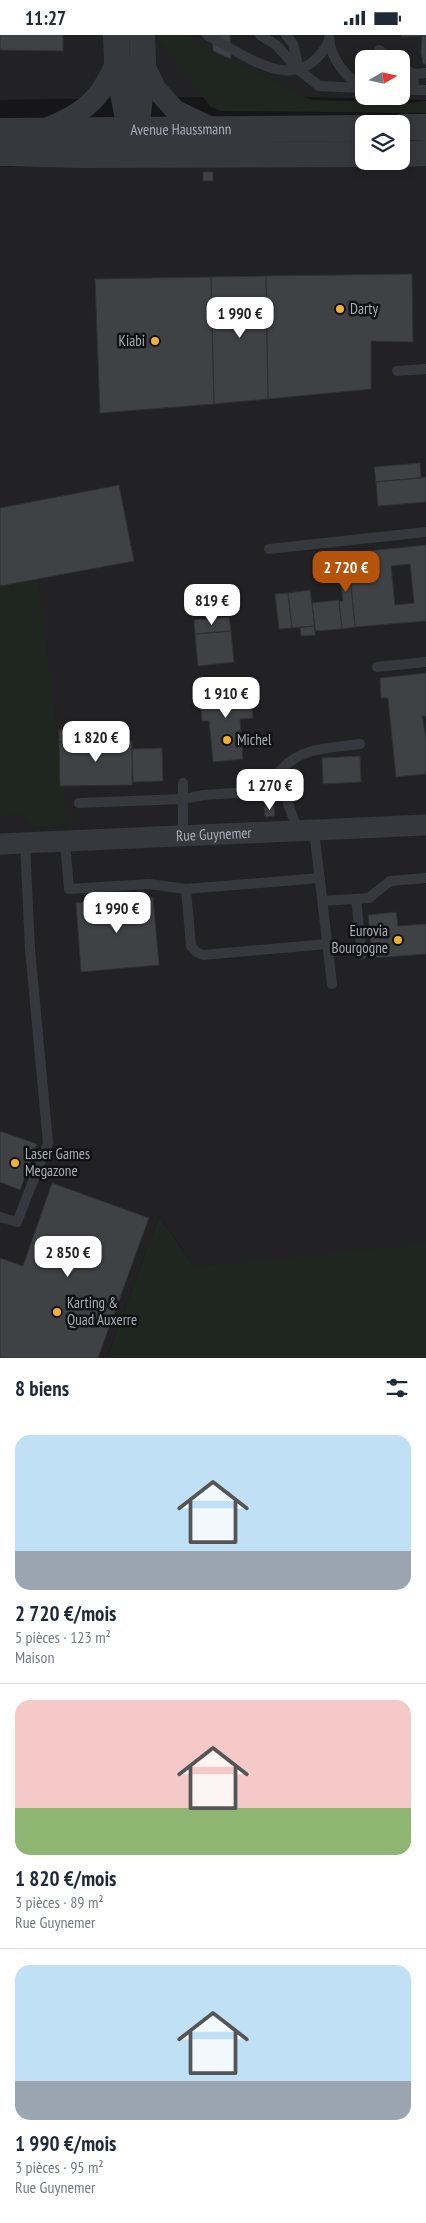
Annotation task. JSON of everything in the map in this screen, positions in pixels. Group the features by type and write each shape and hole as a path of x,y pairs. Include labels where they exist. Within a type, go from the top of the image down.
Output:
{"street":[{"path":"134,138 143,62 142,35"},
{"path":"117,47 134,138"},
{"path":"38,131 72,118 88,107 108,83 117,47"},
{"path":"143,62 156,89 175,110 215,129"},
{"name":"Avenue Haussmann","path":"0,153 215,129 355,127"},
{"path":"410,127 426,127"},
{"name":"Avenue Haussmann","path":"0,131 38,131 355,153"},
{"path":"410,153 426,153"},
{"name":"Rue Guynemer","path":"0,845 426,825"}],"lane":[{"path":"207,35 269,69 299,70 317,60 329,38"},
{"path":"260,35 276,45 299,70 319,86 355,88"},
{"path":"286,35 293,44 299,70"},
{"path":"329,38 341,70 355,82"},
{"path":"410,72 413,74 426,73"},
{"path":"413,74 414,90"},
{"path":"410,90 426,90"},
{"path":"397,371 426,369"},
{"path":"269,549 426,532"},
{"path":"377,667 426,662"},
{"path":"332,985 320,878 306,830 281,784 280,771 288,761 304,752 360,744"},
{"path":"183,783 183,836"},
{"path":"79,803 183,799 204,795 249,792"},
{"path":"65,842 69,889 148,884 186,889 320,878"},
{"path":"0,1217 17,1222 48,1143 30,949 25,843"},
{"path":"322,901 369,898 390,881 426,878"},
{"path":"186,889 191,946 196,952 203,955 327,944"},
{"path":"356,899 362,954"}],"shaded area":[{"path":"0,35 426,35 426,100 410,100 410,50 355,50 355,98 271,96 0,100"},
{"path":"159,35 186,35 311,100 355,101 355,105 410,105 410,103 426,101 426,113 221,111 211,107 160,41"},
{"path":"355,165 355,170 410,170 410,165 426,165 426,1251 195,1267 159,1216 107,1358 0,1358 0,167"},
{"path":"38,578 68,824 34,828 20,814 0,816 0,586"},
{"path":"159,1216 195,1267 426,1244 426,1358 107,1358"}],"building":[{"path":"0,35 63,35 63,51 0,50"},
{"path":"213,35 230,35 231,59 213,51"},
{"path":"401,35 426,35 426,64 423,64 421,52 422,36 401,37"},
{"path":"203,172 213,172 213,181 203,181"},
{"name":"Darty","path":"412,274 413,342 371,341 371,389 268,399 266,276"},
{"path":"266,276 268,399 214,404 211,277"},
{"name":"Kiabi","path":"211,277 214,404 100,413 95,279"},
{"path":"420,463 421,478 376,482 374,467"},
{"path":"426,477 426,502 378,506 376,482"},
{"path":"119,485 134,561 0,586 0,508"},
{"path":"426,545 426,621 355,627 348,553","holes":["410,564 414,603 395,605 391,566"]},
{"path":"348,553 355,627 342,629 339,602 343,601 338,554"},
{"path":"310,590 315,626 292,628 288,593"},
{"path":"288,593 292,628 279,629 275,594"},
{"path":"339,600 342,629 315,631 312,603"},
{"path":"229,617 231,631 195,634 194,620"},
{"path":"315,626 315,635 301,636 300,627"},
{"path":"231,631 234,662 198,666 195,634"},
{"path":"426,673 426,716 422,716 426,737 426,774 396,777 388,698 381,698 380,678"},
{"name":"Michel","path":"250,684 253,718 240,719 243,759 213,762 209,721 202,721 199,689"},
{"path":"88,729 88,742 59,742 59,730"},
{"path":"132,741 132,785 60,786 59,742"},
{"path":"162,748 163,781 133,782 132,749"},
{"path":"360,756 361,782 323,784 322,758"},
{"path":"274,806 275,816 265,817 264,807"},
{"path":"153,897 159,965 81,972 76,903"},
{"name":"Eurovia Bourgogne","path":"396,912 398,926 426,924 426,954 372,958 368,915"},
{"name":"Laser Games Megazone","path":"0,1131 37,1144 20,1190 0,1182"},
{"name":"Karting & Quad Auxerre","path":"52,1183 149,1218 98,1358 0,1358 0,1258 23,1266"}],"place":[{"name":"Darty","path":"340,309"},
{"name":"Kiabi","path":"155,341"},
{"name":"Michel","path":"227,740"},
{"name":"Eurovia Bourgogne","path":"398,940"},
{"name":"Laser Games Megazone","path":"15,1163"},
{"name":"Karting & Quad Auxerre","path":"57,1312"}]}
